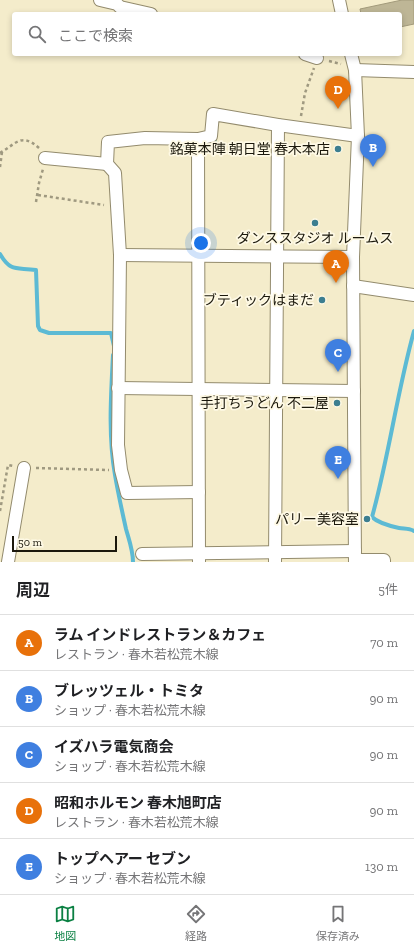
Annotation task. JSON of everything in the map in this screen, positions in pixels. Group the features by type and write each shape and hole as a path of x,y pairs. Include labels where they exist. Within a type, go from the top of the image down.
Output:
{"street":[{"path":"100,0 117,4 120,7 142,12"},
{"path":"339,0 342,12"},
{"path":"311,56 317,58"},
{"path":"351,56 354,69 358,136 353,257 355,558"},
{"path":"354,69 414,72"},
{"path":"199,492 127,493 121,470 118,445 120,255 115,173 108,164 108,142 145,138 198,139 210,136 213,114 358,136"},
{"path":"276,557 278,125"},
{"path":"198,139 199,558"},
{"path":"46,158 108,164"},
{"path":"120,255 353,257"},
{"path":"354,286 414,295"},
{"path":"118,388 354,391"},
{"path":"5,559 24,468"},
{"path":"142,554 199,558 355,558 384,560 384,562"}],"path":[{"path":"300,128 305,93 317,58 354,69"},
{"path":"0,167 1,152 18,140 34,143 46,158 39,183 36,202"},
{"path":"38,195 117,207"},
{"path":"24,468 112,470"}],"building":[{"path":"402,0 414,0 414,24 402,27 402,12 361,12 360,9"}],"waterway":[{"path":"205,146 214,146 215,136"},
{"path":"171,144 190,145"},
{"path":"0,254 11,267 36,270 38,326 40,330 49,333 111,333 114,346"},
{"path":"414,331 372,517 384,524 414,531"},
{"path":"113,355 111,385 111,445 116,482 132,549 133,562"}],"place":[{"name":"昭和ホルモン 春木旭町店","path":"338,109"},
{"name":"銘菓本陣 朝日堂 春木本店","path":"338,149"},
{"name":"ブレッツェル・トミタ","path":"373,167"},
{"name":"ダンススタジオ ルームス","path":"315,223"},
{"name":"ラム インドレストラン＆カフェ","path":"336,283"},
{"name":"ブティックはまだ","path":"322,300"},
{"name":"イズハラ電気商会","path":"338,372"},
{"name":"手打ちうどん 不二屋","path":"337,403"},
{"name":"トップヘアー セブン","path":"338,479"},
{"name":"パリー美容室","path":"367,519"}]}
